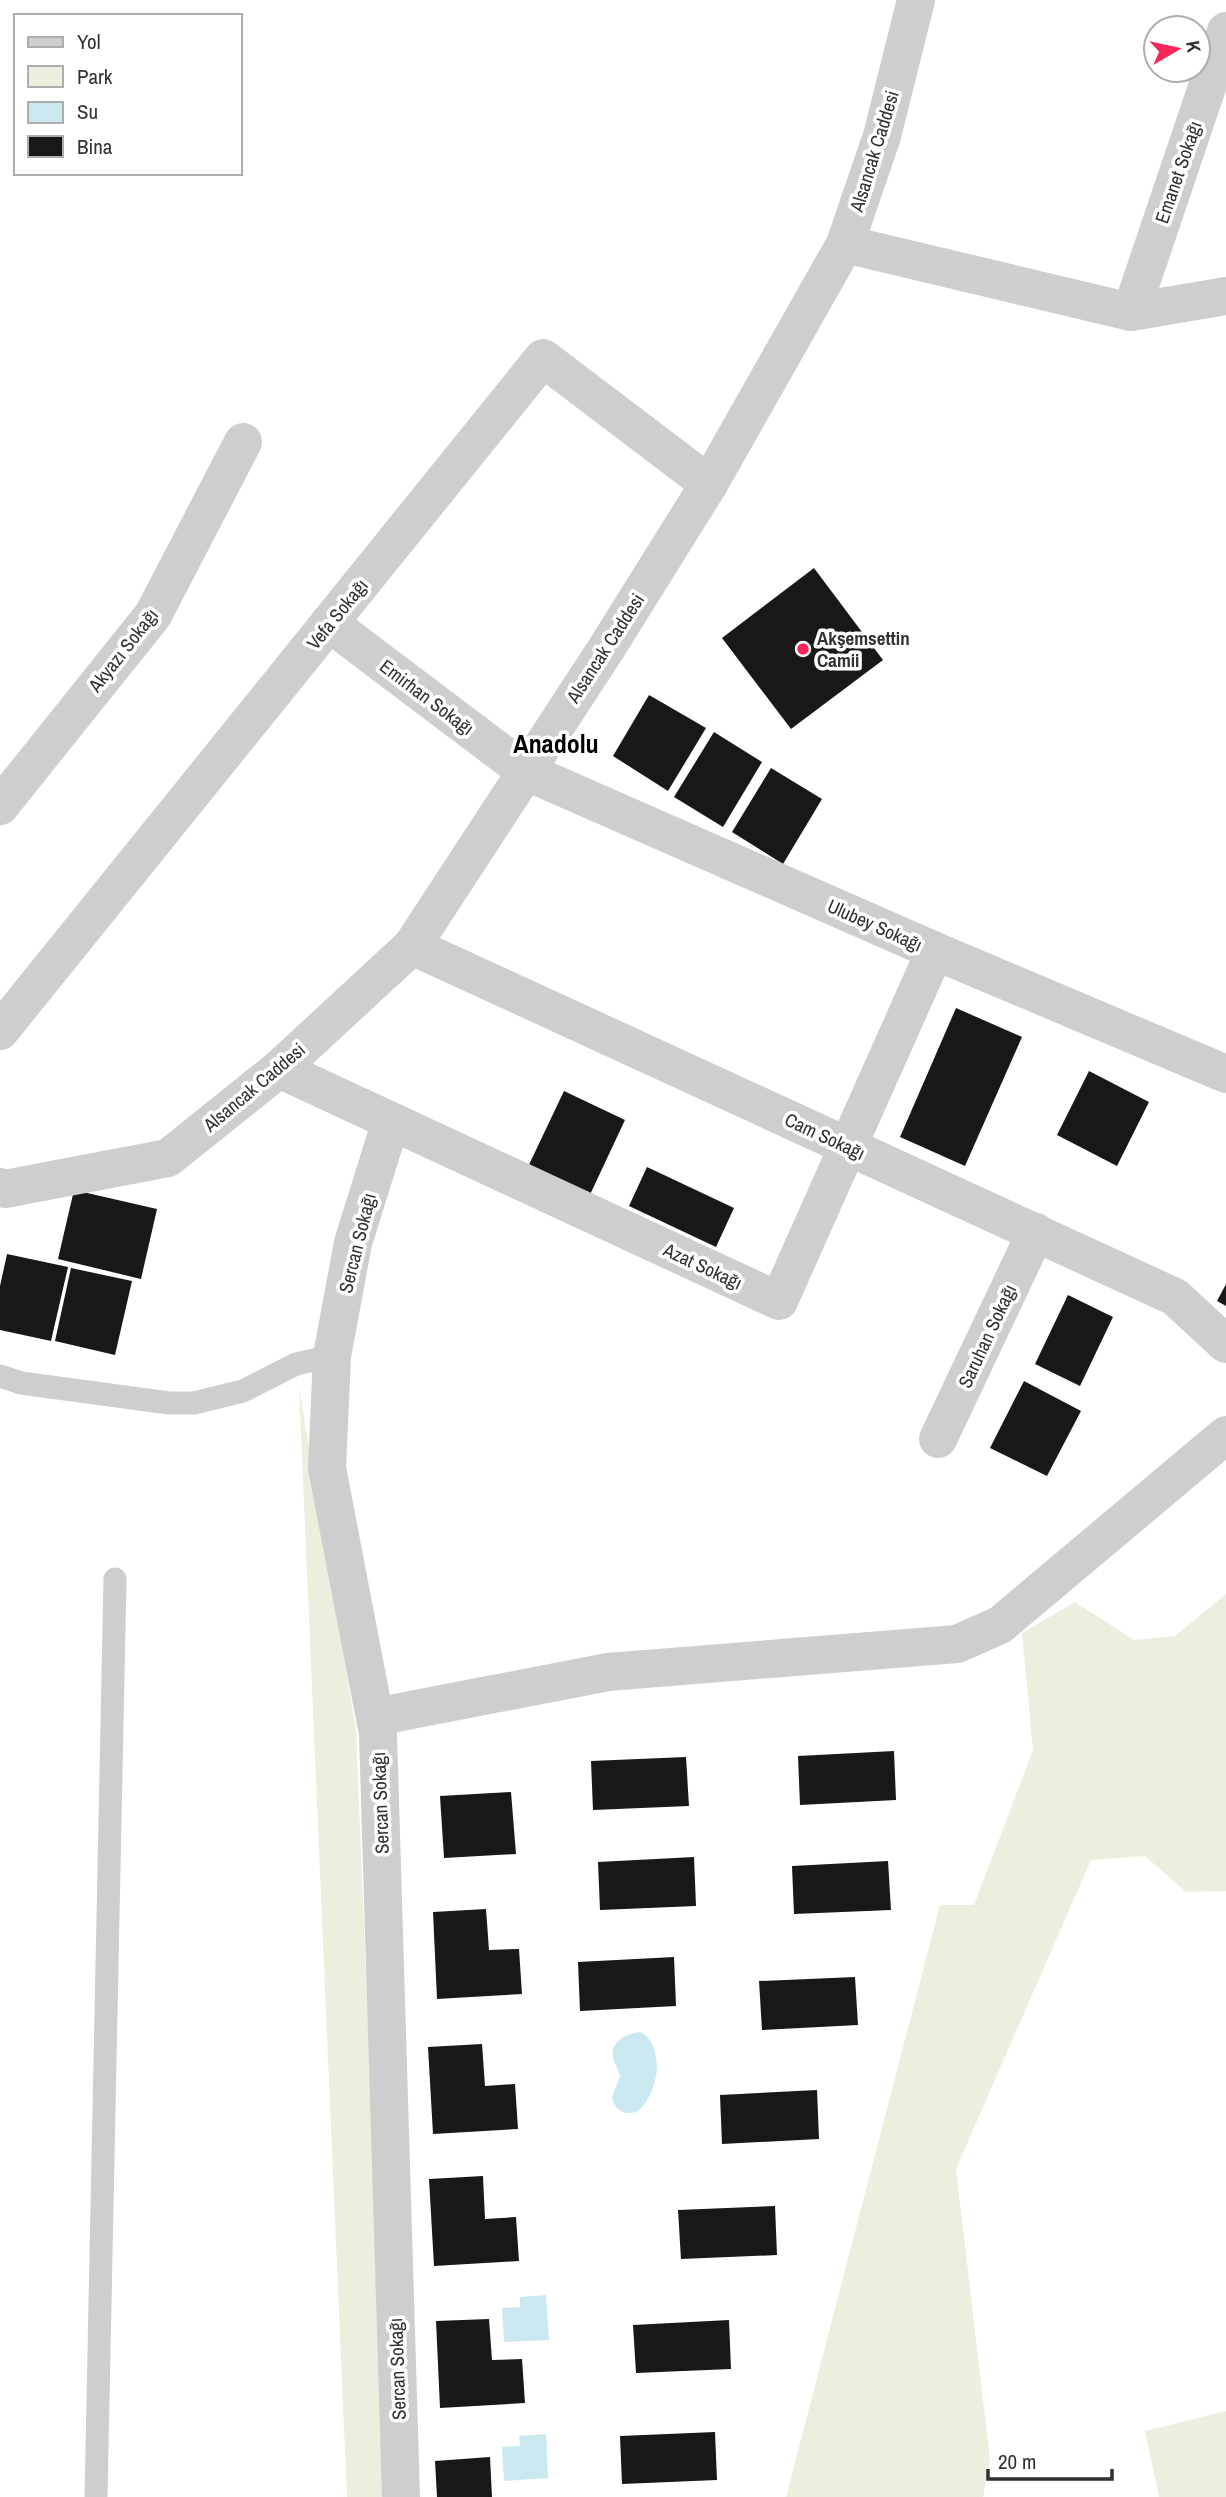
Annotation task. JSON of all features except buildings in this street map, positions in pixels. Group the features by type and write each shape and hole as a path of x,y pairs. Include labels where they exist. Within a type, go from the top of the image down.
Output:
{"street":[{"name":"Alsancak Caddesi","path":"0,1187 5,1189 168,1158 279,1069 412,946 606,649 709,484 845,244 882,136 916,0"},
{"name":"Emanet Sokağı","path":"1131,312 1226,31"},
{"path":"845,244 1131,312 1226,296"},
{"name":"Vefa Sokağı","path":"0,1031 543,358 709,484"},
{"name":"Akyazı Sokağı","path":"0,806 153,615 243,442"},
{"name":"Emirhan Sokağı","path":"329,623 526,771"},
{"name":"Ulubey Sokağı","path":"526,771 935,951 1226,1074"},
{"name":"Cam Sokağı","path":"412,946 1175,1297 1226,1344"},
{"name":"Azat Sokağı","path":"279,1069 779,1301 935,951"},
{"name":"Sercan Sokağı","path":"391,1121 353,1243 332,1356 327,1468 379,1734 401,2497"},
{"name":"Saruhan Sokağı","path":"938,1439 1036,1232"},
{"path":"375,1717 608,1672 957,1644 1000,1625 1226,1435"}],"lane":[{"path":"0,1376 34,1384 169,1403 194,1402 243,1391 296,1364 332,1356"},
{"path":"96,2497 115,1579"}],"green space":[{"path":"299,1388 356,1730 387,2497 347,2497"},
{"path":"1226,1594 1226,1891 1186,1892 1145,1856 1091,1860 956,2169 990,2459 983,2497 786,2497 940,1905 974,1905 1033,1750 1022,1633 1075,1602 1134,1640 1175,1636"},
{"path":"1226,2411 1226,2497 1159,2497 1145,2431"}],"water":[{"path":"640,2032 653,2046 657,2073 645,2103 635,2112 626,2113 613,2102 612,2097 620,2077 613,2049 619,2040"},
{"path":"546,2295 549,2340 504,2342 502,2308 520,2307 520,2297"},
{"path":"546,2434 548,2478 504,2481 502,2447 520,2446 519,2436"}],"place":[{"name":"Akşemsettin Camii","path":"803,649"}],"district":[{"name":"Anadolu","path":"556,743"}]}
